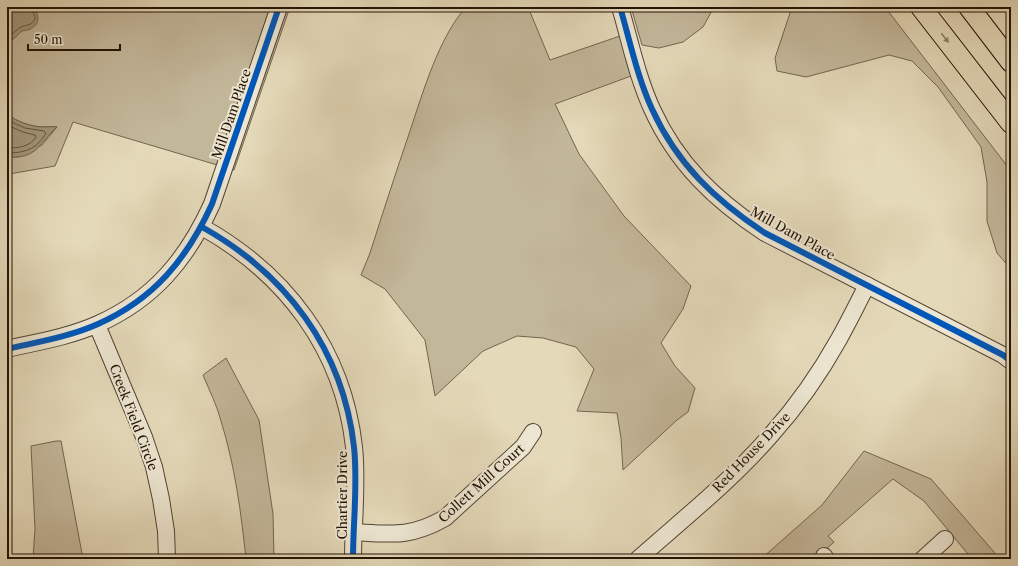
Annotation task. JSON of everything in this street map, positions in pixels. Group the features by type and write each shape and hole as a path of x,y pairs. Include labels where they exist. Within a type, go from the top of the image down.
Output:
{"main road":[{"path":"921,7 1011,123"},
{"path":"968,7 1011,62"}],"street":[{"name":"Mill Dam Place","path":"7,349 74,333 97,325 122,312 143,297 175,266 186,252 202,226 212,204 279,7"},
{"name":"Mill Dam Place","path":"620,7 641,82 652,109 666,135 682,159 718,199 765,233 1003,355 1011,361"},
{"name":"Chartier Drive","path":"202,226 244,253 267,273 310,324 331,363 342,390 349,417 354,447 356,474 353,559"},
{"name":"Red House Drive","path":"638,559 744,464 771,436 796,405 818,373 838,340 867,285"},
{"name":"Creek Field Circle","path":"97,325 144,437 154,467 166,531 167,559"},
{"name":"Collett Mill Court","path":"353,532 398,534 414,532 445,518 523,447 533,432"},
{"path":"923,559 945,539"}],"shaded area":[{"path":"7,7 290,7 234,170 73,122 55,166 7,174 7,157 18,157 42,145 57,127 39,127 30,125 20,122 7,114"},
{"path":"466,7 528,7 550,60 620,36 631,76 555,104 579,154 624,216 691,286 683,309 661,343 675,366 695,388 688,412 677,420 623,470 621,438 617,413 577,411 594,369 576,347 543,338 517,336 483,351 435,396 425,340 385,289 361,275 370,253 420,99 440,49 456,19"},
{"path":"631,7 714,7 703,27 683,42 659,48 642,45"},
{"path":"792,7 885,7 1011,171 1011,269 997,253 987,221 987,182 981,147 938,87 912,61 889,55 806,77 777,71 775,58"},
{"path":"226,358 259,420 273,514 274,559 246,559 234,472 217,409 203,375"},
{"path":"61,441 83,559 33,559 35,529 31,446"},
{"path":"864,451 931,479 1000,559 972,559 924,501 893,479 828,536 834,542 815,559 761,559 822,505"}],"water":[{"path":"7,7 34,7 38,17 37,23 32,28 22,31 13,39 7,40"},
{"path":"7,114 20,122 30,125 39,127 57,127 31,153 25,156 7,157"}],"cycle path":[{"path":"7,349 53,339 87,329 118,314 152,290 180,260 192,242 212,204 279,7"},
{"path":"620,7 638,71 647,97 662,129 686,164 714,194 765,233 1003,355 1011,361"},
{"path":"202,227 232,246 260,267 284,291 305,318 323,347 337,378 348,411 354,447 355,489 353,559"}]}
